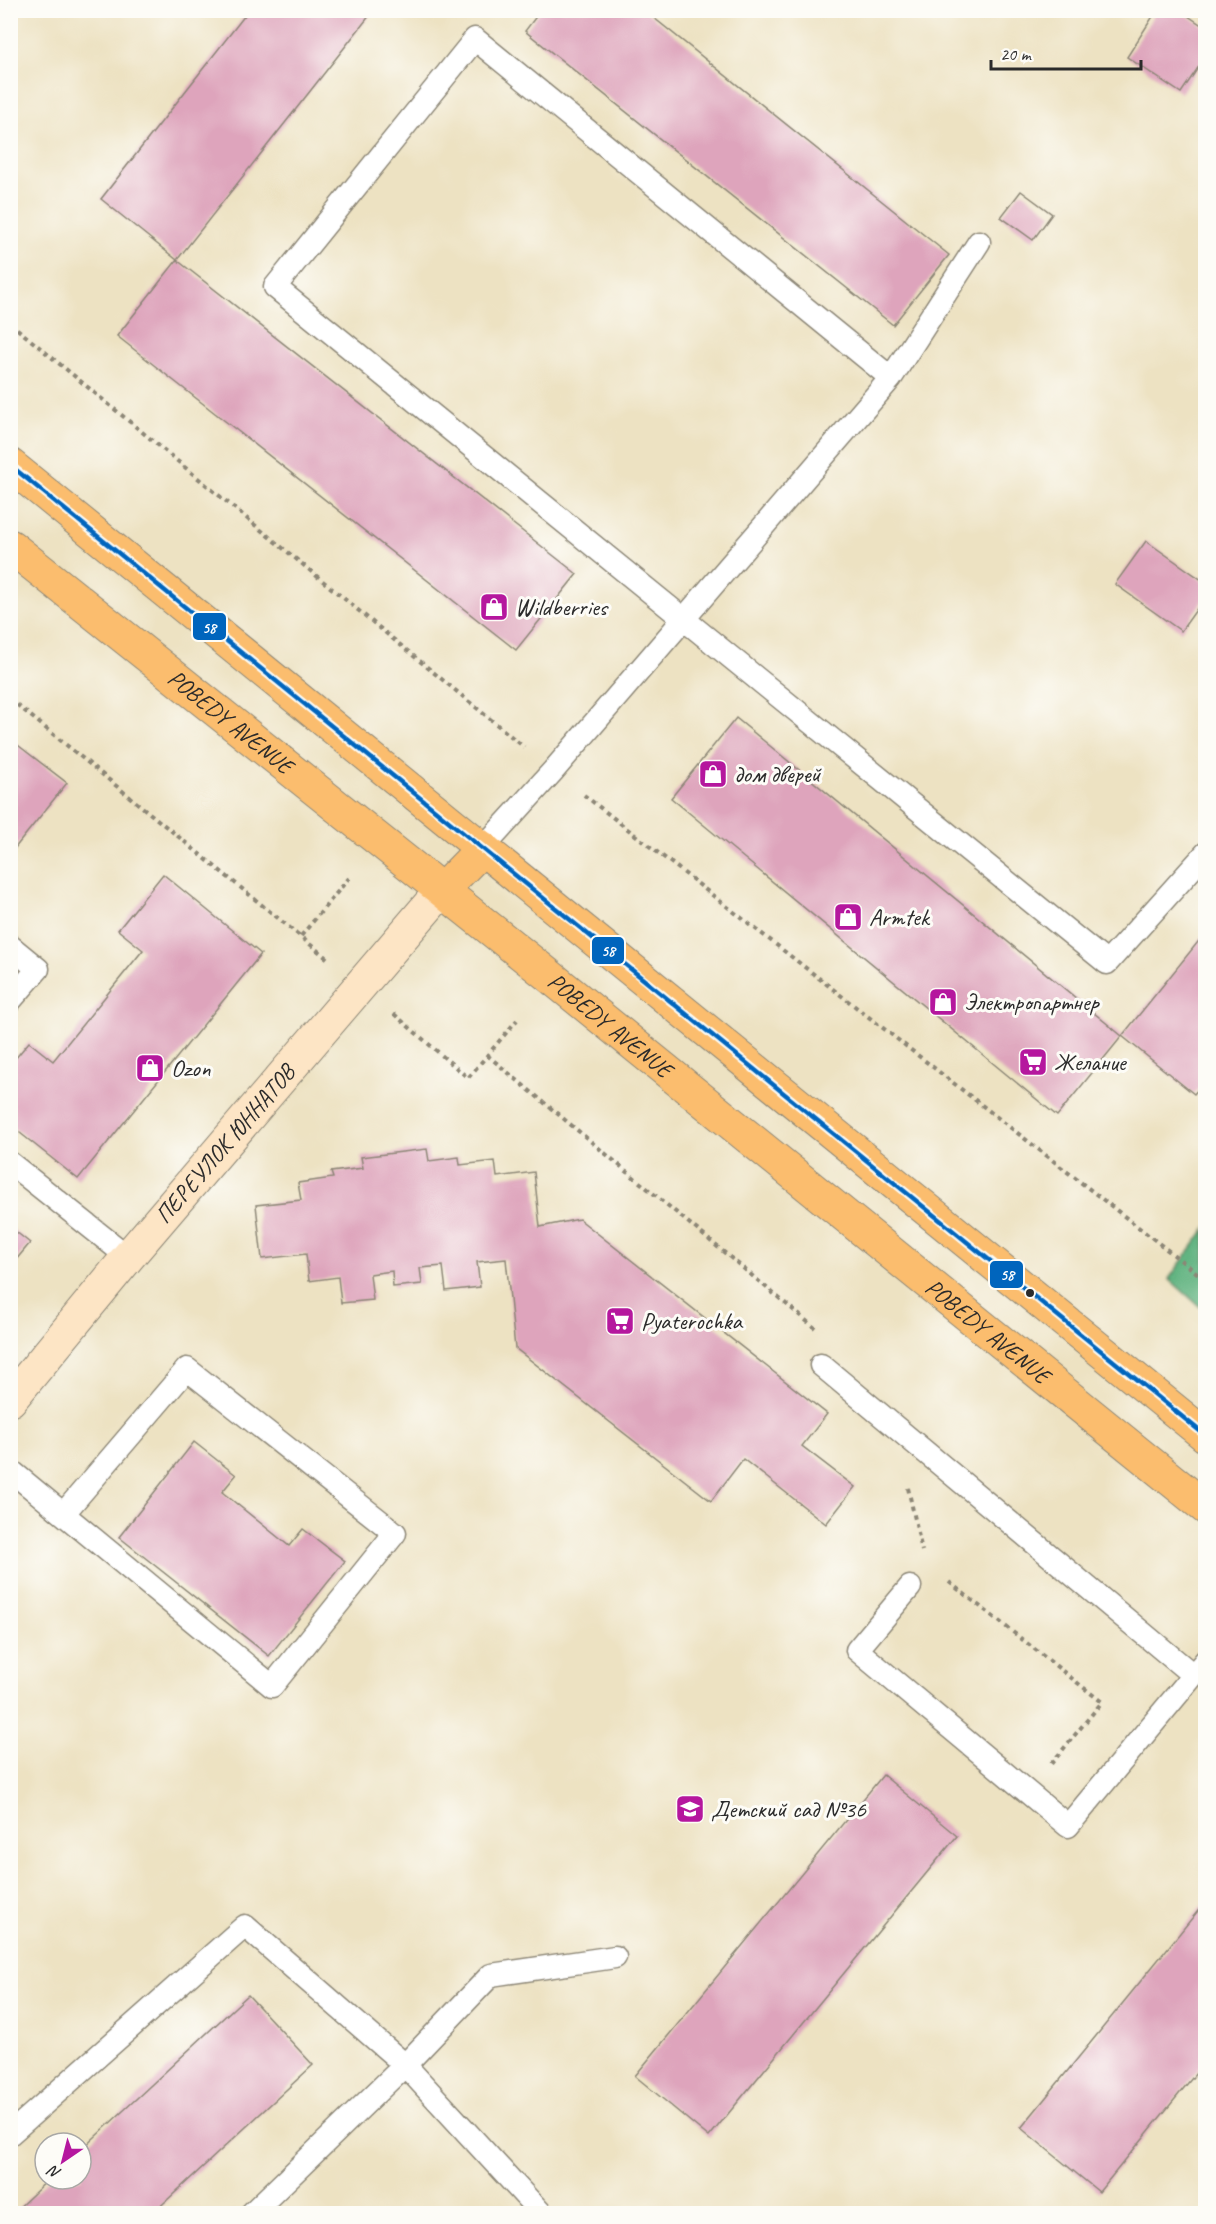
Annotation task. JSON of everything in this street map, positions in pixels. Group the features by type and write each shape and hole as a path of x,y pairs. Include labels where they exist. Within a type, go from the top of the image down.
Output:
{"main road":[{"path":"10,465 1206,1436"},
{"name":"POBEDY AVENUE","path":"10,546 442,890 1206,1508"},
{"path":"442,890 483,848"}],"street":[{"name":"ПЕРЕУЛОК ЮННАТОВ","path":"10,1400 128,1257 442,890"}],"lane":[{"path":"891,378 475,39 275,287 1107,963 1206,853"},
{"path":"483,848 553,771 891,378 979,242"},
{"path":"10,946 38,969 10,1001"},
{"path":"10,1163 128,1257"},
{"path":"821,1365 894,1426 1199,1668 1068,1826 857,1650 910,1587"},
{"path":"10,1470 272,1686 395,1533 187,1369 64,1513"},
{"path":"10,2134 245,1926 405,2065 540,2212"},
{"path":"251,2214 405,2065 491,1975 615,1957"}],"path":[{"path":"10,322 553,771 1206,1280"},
{"path":"10,699 360,984 468,1078 517,1020"},
{"path":"301,936 349,878"},
{"path":"894,1426 923,1552"},
{"path":"944,1579 1102,1702 1028,1793"}],"green space":[{"path":"1205,1229 1205,1311 1169,1279"}],"building":[{"path":"249,10 374,10 177,260 101,199"},
{"path":"541,10 644,10 949,255 893,325 525,31"},
{"path":"1157,10 1179,10 1206,28 1206,56 1181,93 1127,57"},
{"path":"1021,191 1052,214 1033,240 1001,217"},
{"path":"177,260 577,574 516,650 117,336"},
{"path":"1146,541 1206,583 1206,596 1181,631 1115,584"},
{"path":"736,718 1122,1036 1057,1116 671,798"},
{"path":"10,739 67,783 10,854"},
{"path":"163,874 261,954 78,1179 10,1125 10,1065 29,1042 53,1061 143,950 118,930"},
{"path":"1206,932 1206,1080 1194,1094 1122,1036"},
{"path":"427,1149 429,1161 459,1157 460,1165 495,1161 497,1177 534,1172 540,1227 579,1219 827,1414 802,1446 855,1487 826,1524 743,1459 711,1501 515,1348 506,1259 477,1262 480,1287 446,1291 443,1266 420,1268 422,1284 393,1287 392,1271 370,1274 373,1300 341,1303 338,1277 309,1281 306,1254 262,1259 256,1205 301,1200 298,1183 333,1178 331,1172 363,1168 361,1157"},
{"path":"10,1227 30,1243 10,1267"},
{"path":"194,1442 236,1475 222,1492 289,1546 303,1529 345,1561 269,1656 119,1537"},
{"path":"883,1775 957,1836 709,2137 635,2076"},
{"path":"1206,1901 1206,2061 1099,2192 1021,2128"},
{"path":"248,1995 313,2065 152,2214 12,2214 36,2191 93,2191 93,2139"}],"transit line":[{"name":"58","path":"10,465 1206,1436"}],"place":[{"name":"Wildberries","path":"494,607"},
{"name":"дом дверей","path":"713,774"},
{"name":"Armtek","path":"848,917"},
{"name":"Электропартнер","path":"943,1002"},
{"name":"Желание","path":"1033,1062"},
{"name":"Ozon","path":"150,1068"},
{"name":"Pyaterochka","path":"620,1321"},
{"name":"Детский сад №36","path":"690,1809"}]}
